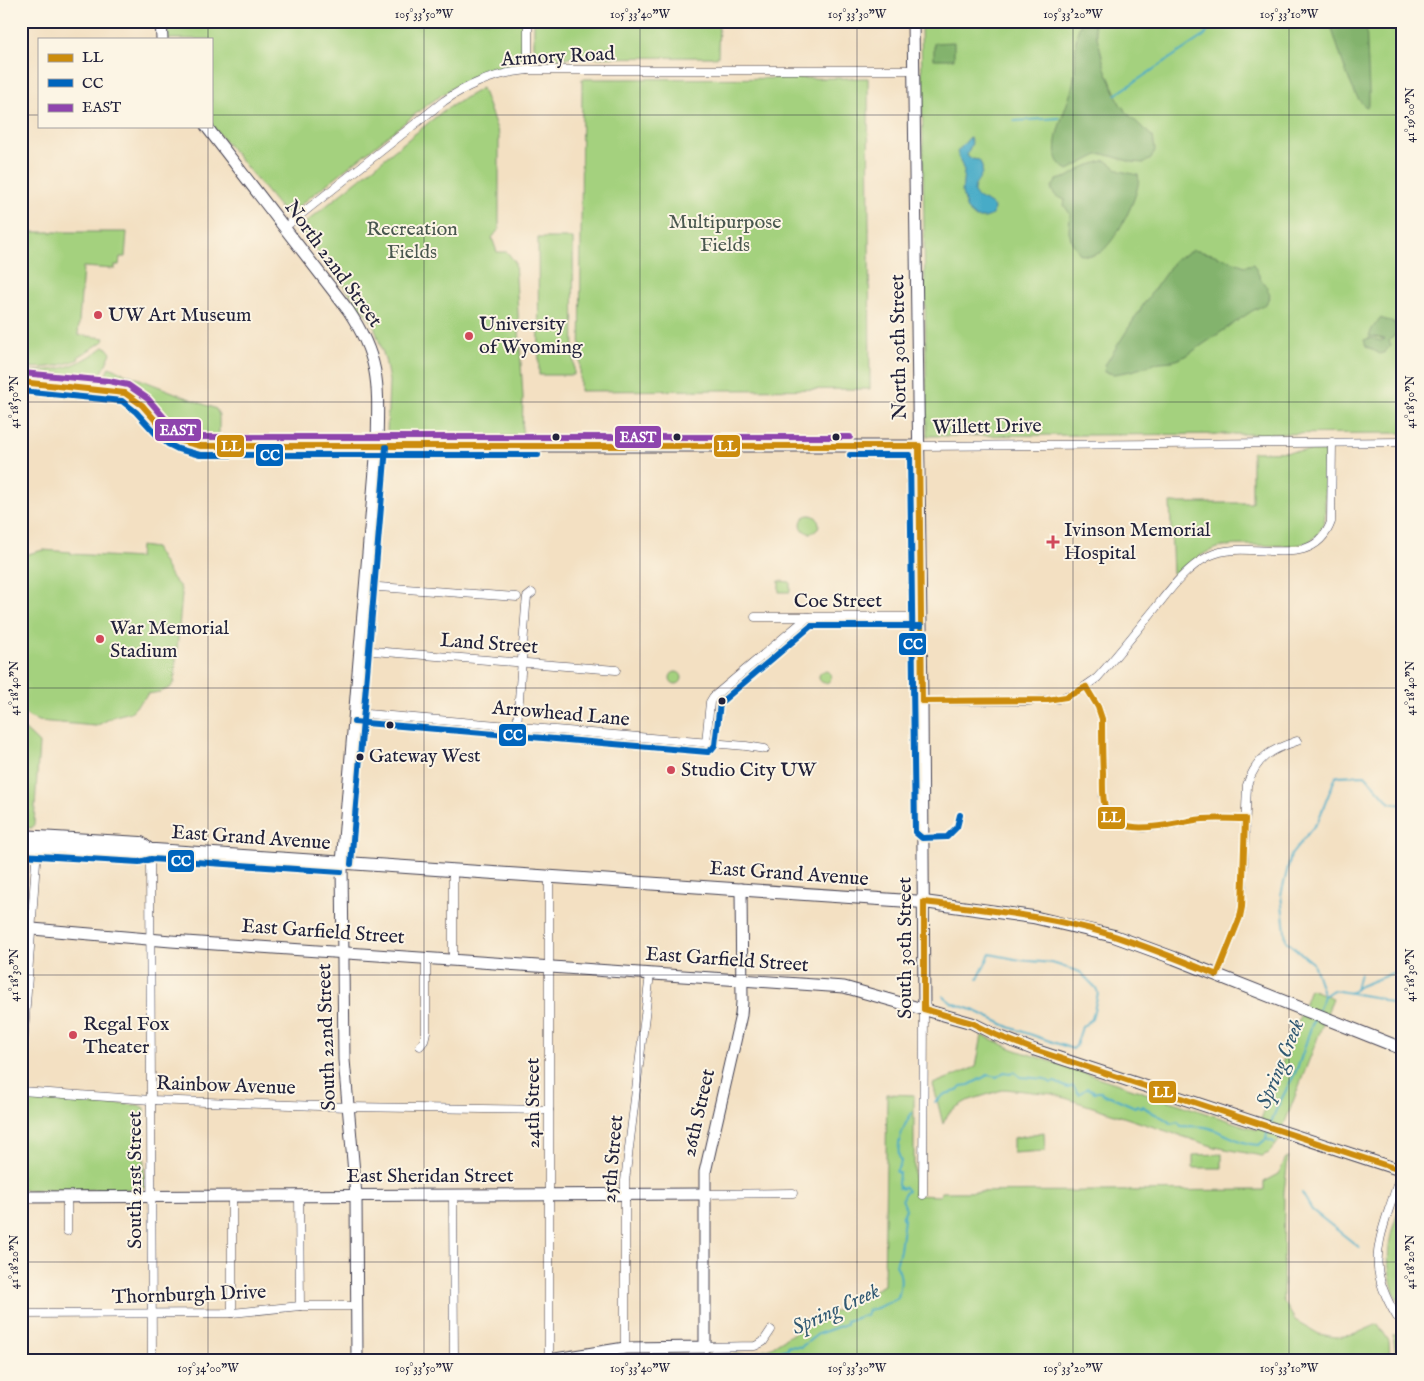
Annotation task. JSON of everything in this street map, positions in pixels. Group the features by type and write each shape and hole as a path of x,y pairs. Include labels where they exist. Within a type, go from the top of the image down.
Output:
{"main road":[{"name":"East Grand Avenue","path":"21,836 141,843 150,850"},
{"name":"East Grand Avenue","path":"21,846 140,853 150,850 924,902 1026,916 1085,928 1147,947 1403,1050"}],"street":[{"path":"161,21 162,38"},
{"path":"528,21 528,70"},
{"name":"North 30th Street","path":"913,21 922,701"},
{"name":"Armory Road","path":"285,227 444,101 462,89 494,75 528,70 914,70"},
{"name":"North 22nd Street","path":"208,128 348,310 370,348 375,366 377,382 377,446 355,712"},
{"name":"Willett Drive","path":"21,382 125,393 142,405 167,433 181,441 201,446 919,446 1403,442"},
{"path":"922,701 1047,700 1066,697 1086,687 1109,664 1185,573 1209,556 1225,550 1300,550 1317,544 1328,530 1331,522 1332,442"},
{"path":"365,586 517,597"},
{"path":"517,726 527,597 532,593"},
{"name":"Coe Street","path":"755,617 921,617"},
{"path":"706,742 710,702 713,697 808,617"},
{"name":"Land Street","path":"360,650 616,670"},
{"path":"1086,687 1098,706 1102,719 1103,796 1105,807 1112,819 1126,826 1137,827 1170,825 1201,819 1245,819"},
{"name":"South 30th Street","path":"922,701 924,902 923,1195"},
{"name":"Arrowhead Lane","path":"355,712 706,742 764,749"},
{"name":"South 22nd Street","path":"355,712 342,863 344,1060 356,1195 357,1360"},
{"path":"1217,975 1240,917 1242,907 1247,785 1258,762 1274,749 1297,741"},
{"path":"21,1076 26,928 38,847"},
{"name":"South 21st Street","path":"150,850 152,1360"},
{"path":"453,870 453,960"},
{"name":"24th Street","path":"549,877 549,1360"},
{"name":"26th Street","path":"705,1347 705,1172 741,1015 741,890"},
{"name":"East Garfield Street","path":"26,928 150,939 844,987 972,1023 996,1035 1035,1050 1402,1170"},
{"path":"420,1046 424,1041 426,1032 426,958"},
{"name":"25th Street","path":"625,1348 625,1181 650,974"},
{"name":"Rainbow Avenue","path":"21,1091 151,1100 549,1110"},
{"path":"1397,1317 1386,1300 1379,1278 1377,1263 1378,1241 1402,1170"},
{"name":"East Sheridan Street","path":"21,1197 793,1193"},
{"path":"453,1195 454,1360"},
{"path":"232,1196 232,1313"},
{"path":"300,1196 300,1306"},
{"path":"67,1197 67,1231"},
{"name":"Thornburgh Drive","path":"21,1314 232,1313 300,1306 356,1306"},
{"path":"549,1360 625,1348 755,1346 763,1342 771,1330"}],"green space":[{"path":"167,21 522,21 522,59 520,64 483,72 455,86 427,105 290,213 285,214 212,125 212,38 168,38"},
{"path":"534,21 719,21 718,57 534,58"},
{"path":"921,21 1403,21 1403,433 927,436"},
{"path":"1082,21 1092,21 1094,25 1105,68 1120,104 1153,137 1155,150 1151,159 1144,163 1132,162 1104,154 1098,155 1068,170 1057,161 1057,137 1072,87 1077,34"},
{"path":"1329,21 1366,21 1369,92 1367,107 1361,103 1350,83"},
{"path":"954,42 954,59 934,59 934,43"},
{"name":"Multipurpose Fields","path":"868,78 870,389 580,391 582,79"},
{"name":"Recreation Fields","path":"482,88 499,135 499,229 492,238 497,252 507,252 515,262 523,397 522,436 387,435 389,381 385,359 373,323 299,228 443,111"},
{"path":"1106,160 1120,171 1138,175 1136,193 1126,217 1105,248 1094,255 1080,254 1072,242 1069,232 1070,214 1064,205 1065,200 1056,196 1052,191 1052,187 1057,180 1068,177 1084,167"},
{"path":"21,232 127,232 125,257 120,257 119,265 115,265 115,269 83,267 78,335 105,338 104,341 78,357 79,359 51,367 21,367"},
{"path":"538,238 573,238 574,375 539,375"},
{"path":"1193,250 1212,254 1245,266 1253,264 1261,280 1268,288 1270,295 1266,304 1252,311 1186,356 1132,371 1114,374 1104,372 1105,365 1145,302 1175,260"},
{"path":"1380,318 1395,323 1397,333 1389,341 1391,345 1385,352 1380,354 1366,346 1364,340 1370,338 1381,341 1385,339 1369,336"},
{"path":"105,346 111,353 100,377 23,371 57,369 76,364"},
{"path":"109,367 216,409 219,415 219,434 216,437 201,437 181,432 134,389 124,384 103,381"},
{"path":"952,424 958,425 962,432 978,431 982,424 984,425 979,435 962,435 957,432"},
{"path":"1325,451 1325,517 1320,531 1312,540 1301,544 1281,546 1236,545 1220,547 1200,556 1178,573 1173,573 1170,503 1252,503 1252,452"},
{"path":"810,515 816,518 819,524 816,530 810,533 804,530 801,524 804,518"},
{"name":"War Memorial Stadium","path":"140,546 155,548 172,578 180,587 182,594 174,683 170,688 148,694 131,712 115,716 96,726 38,721 29,717 21,711 21,556 43,550 71,552 71,554 139,558"},
{"path":"779,581 790,582 790,592 779,592"},
{"path":"825,671 831,677 825,683 819,677"},
{"path":"676,672 682,678 676,684 670,678"},
{"path":"21,726 39,743 34,824 32,828 21,827"},
{"path":"1310,989 1333,998 1277,1143 1269,1153 1262,1156 1215,1147 1053,1094 1005,1089 967,1101 948,1114 943,1124 933,1084 976,1067 982,1035 1013,1049 1257,1130"},
{"path":"887,1094 914,1095 914,1195 940,1196 941,1192 1264,1190 1264,1182 1279,1174 1286,1157 1288,1158 1284,1192 1283,1300 1295,1320 1319,1334 1335,1337 1353,1335 1378,1324 1389,1341 1390,1360 598,1360 654,1355 746,1354 770,1348 794,1333 884,1285"},
{"path":"21,1097 138,1105 144,1108 144,1186 142,1189 21,1190"},
{"path":"1044,1132 1045,1151 1013,1153 1013,1138"},
{"path":"1222,1154 1222,1168 1193,1168 1193,1155"},
{"path":"1403,1197 1403,1301 1396,1298 1388,1258 1391,1235"},
{"path":"1403,1334 1403,1360 1397,1360 1393,1335"}],"water":[{"path":"969,138 972,143 967,155 972,159 979,160 982,165 982,174 974,188 974,193 994,207 993,215 985,218 976,218 967,210 962,193 964,171 957,152"}],"waterway":[{"path":"1115,95 1205,35 1216,21"},
{"path":"1014,121 1059,118"},
{"name":"Spring Creek","path":"1318,1011 1324,996 1313,963 1286,941 1281,895 1291,855 1318,821 1336,776 1365,775 1390,803 1403,805"},
{"path":"943,996 952,1003 973,1010 1009,1027 1073,1049 1076,1046 1082,1027 1092,1019 1098,993 1096,988 1080,972 1052,963 1020,960 990,954 978,979"},
{"path":"1349,993 1360,986 1403,969"},
{"path":"1356,989 1360,973"},
{"path":"1324,996 1333,990 1379,998 1403,1009"},
{"name":"Spring Creek","path":"1271,1123 1297,1068 1314,1020"},
{"name":"Spring Creek","path":"935,1102 945,1094 957,1091 961,1086 969,1085 988,1075 997,1077 1004,1072 1014,1072 1021,1077 1045,1079 1051,1083 1055,1082 1068,1088 1073,1086 1079,1094 1087,1088 1094,1092 1101,1092 1103,1095 1110,1096 1135,1107 1138,1105 1141,1108 1143,1106 1171,1124 1178,1122 1181,1126 1206,1127 1246,1143 1259,1145 1266,1139 1268,1130"},
{"name":"Spring Creek","path":"767,1360 777,1357 782,1350 788,1349 788,1346 801,1347 818,1334 846,1324 846,1321 866,1315 868,1310 898,1298 901,1281 896,1265 904,1219 902,1218 906,1209 902,1199 908,1191 905,1187 899,1188 899,1173 896,1172 901,1162 898,1150 899,1143 912,1113"},
{"path":"1266,1139 1274,1142"},
{"path":"1302,1193 1312,1210 1360,1248"}],"transit line":[{"name":"EAST","path":"22,373 109,381 128,385 148,399 168,422 178,430 202,437 850,437"},
{"name":"LL","path":"21,382 125,393 142,405 162,428 173,437 201,446 919,446"},
{"name":"CC","path":"21,391 122,401 136,412 168,444 200,455 538,455"},
{"name":"LL","path":"919,446 922,701"},
{"name":"CC","path":"351,864 386,447"},
{"name":"CC","path":"850,455 910,455 915,832 922,838 947,837 957,827 960,815"},
{"name":"CC","path":"354,722 708,752 715,745 720,703 811,626 921,626"},
{"name":"LL","path":"1086,687 1098,707 1102,719 1103,799 1105,807 1112,818 1122,824 1134,827 1164,826 1203,819 1245,819"},
{"name":"LL","path":"922,701 1047,700 1066,697 1086,687"},
{"name":"LL","path":"1217,975 1240,917 1242,907 1245,819"},
{"name":"CC","path":"21,855 139,862 151,859 341,872"},
{"name":"LL","path":"924,902 1029,916 1091,929 1139,944 1217,975"},
{"name":"LL","path":"924,902 924,1009"},
{"name":"LL","path":"924,1009 972,1023 996,1035 1035,1050 1403,1171"}],"place":[{"name":"UW Art Museum","path":"98,315"},
{"name":"University of Wyoming","path":"469,336"},
{"name":"Ivinson Memorial Hospital","path":"1053,542"},
{"name":"War Memorial Stadium","path":"100,639"},
{"name":"Gateway West","path":"360,757"},
{"name":"Studio City UW","path":"671,770"},
{"name":"Regal Fox Theater","path":"73,1035"}]}
